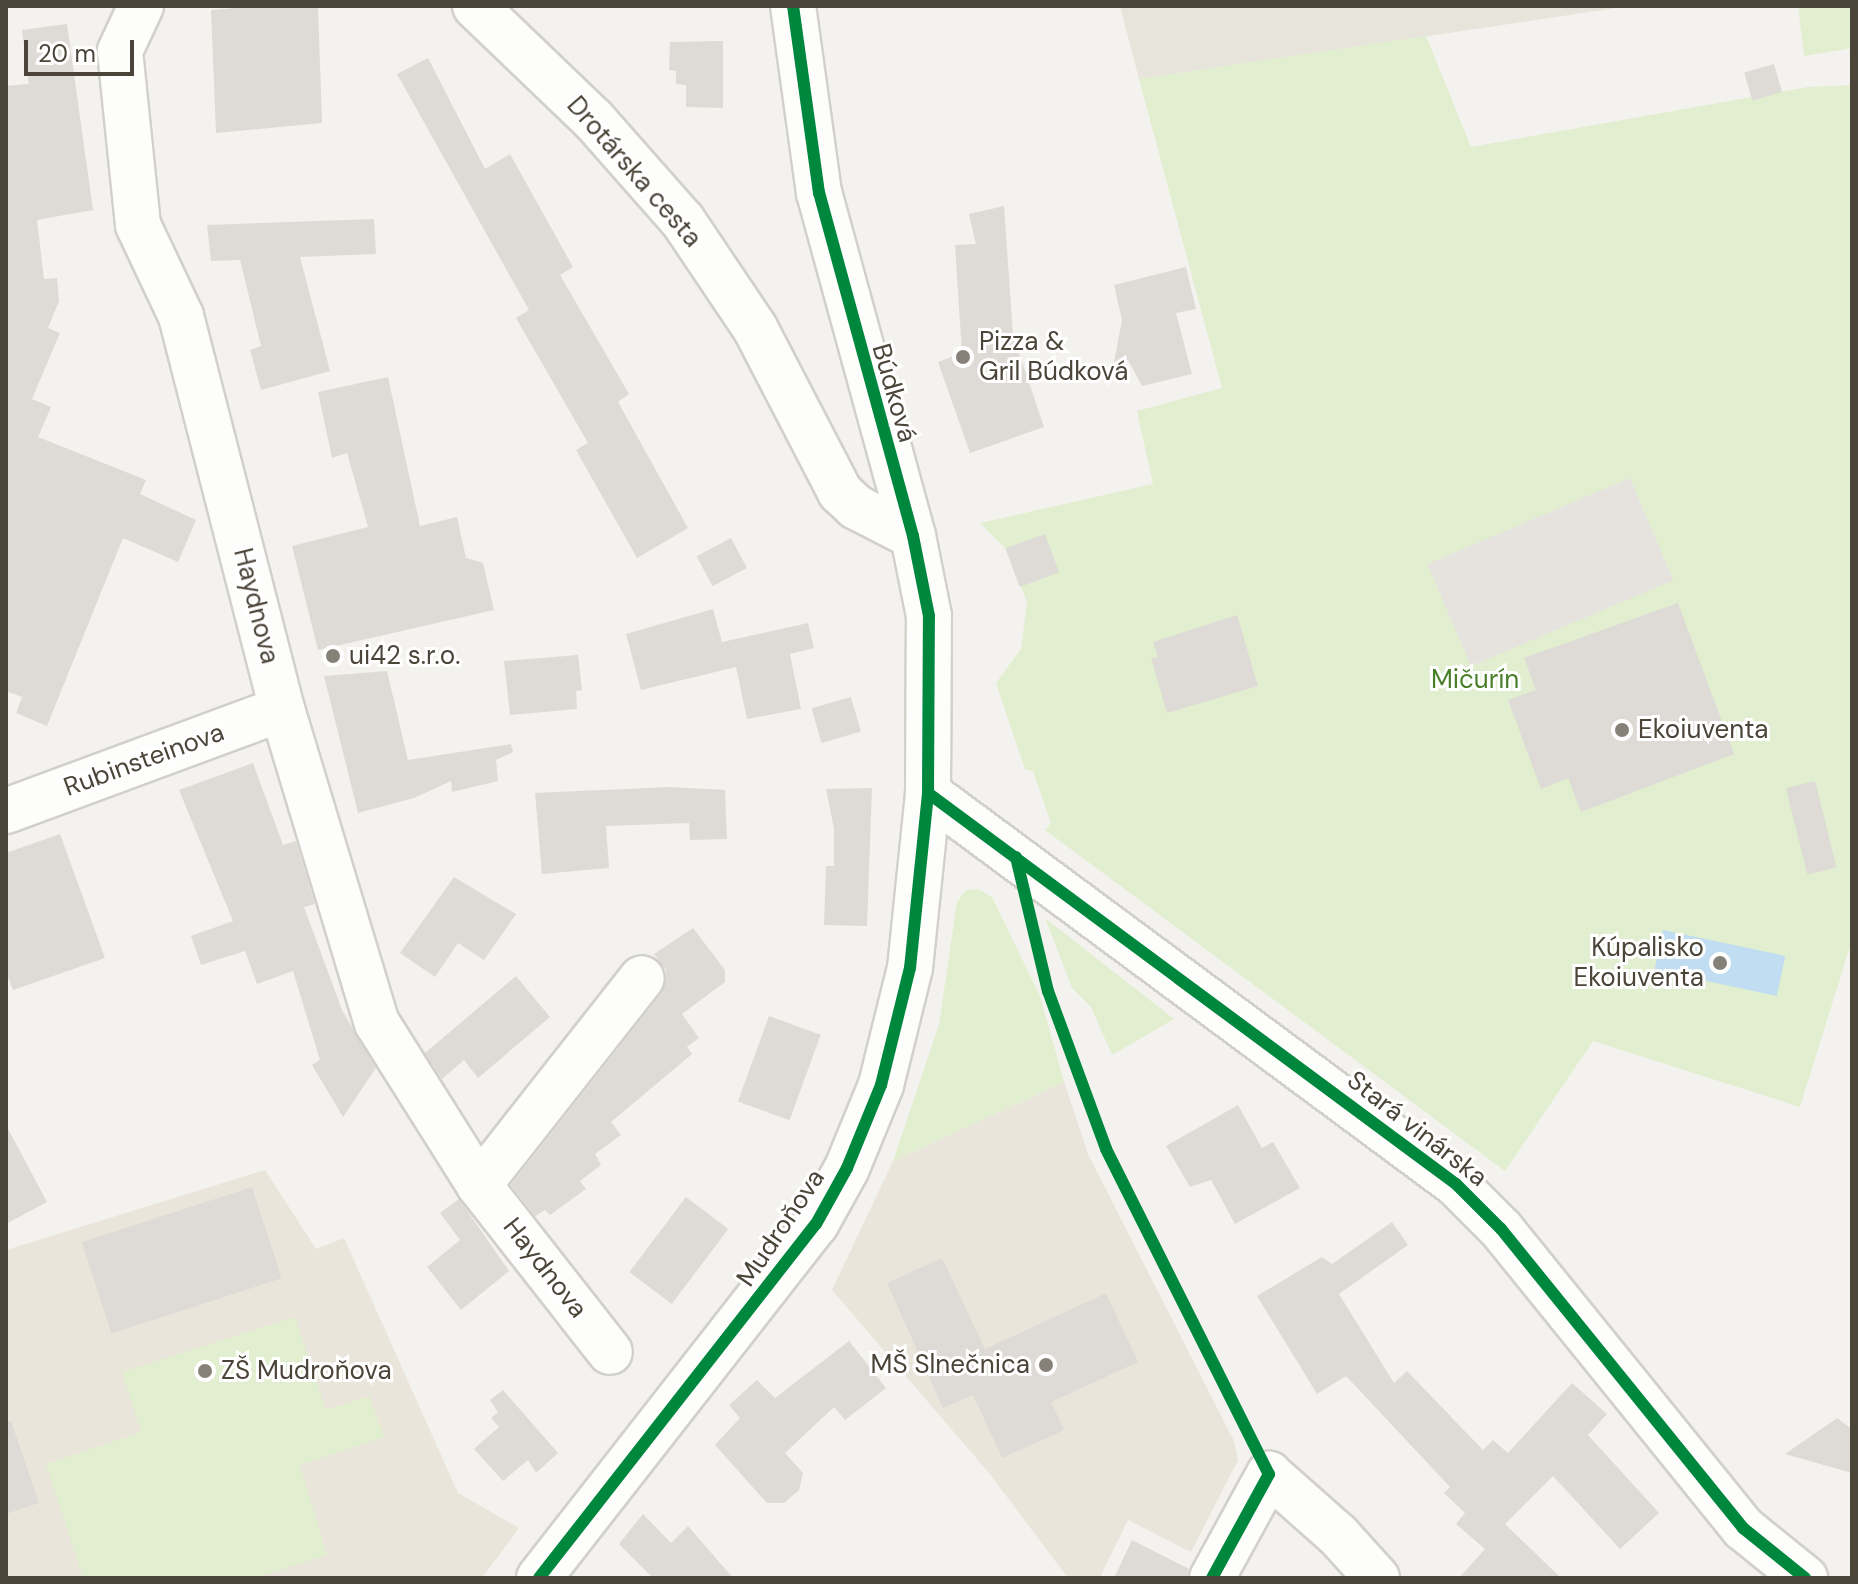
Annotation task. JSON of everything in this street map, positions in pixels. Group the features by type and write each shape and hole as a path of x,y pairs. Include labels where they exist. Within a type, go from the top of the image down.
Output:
{"street":[{"name":"Haydnova","path":"141,6 120,51 138,225 181,316 282,709 377,1023 479,1185 610,1352"},
{"name":"Búdková","path":"793,6 825,221 913,536 929,616 928,793"},
{"name":"Drotárska cesta","path":"478,7 593,119 683,221 755,328 840,492 856,507 913,536"},
{"name":"Rubinsteinova","path":"6,811 282,709"},
{"name":"Mudroňova","path":"539,1578 795,1255 840,1182 881,1085 903,1001 928,793"},
{"name":"Stará vinárska","path":"928,793 1456,1184 1501,1229 1743,1528 1805,1578"},
{"path":"479,1185 642,978"},
{"path":"1212,1578 1269,1474 1338,1535 1377,1578"}],"shaded area":[{"path":"1120,6 1630,6 1139,79"},
{"path":"1630,478 1673,580 1471,666 1427,564"},
{"name":"MŠ Slnečnica","path":"1064,1082 1088,1154 1234,1441 1238,1460 1191,1552 1128,1520 1101,1575 1105,1578 1068,1578 989,1473 832,1290 893,1161"},
{"name":"ZŠ Mudroňova","path":"265,1170 316,1249 344,1238 458,1493 519,1528 482,1578 6,1578 6,1250"}],"green space":[{"path":"1798,6 1852,6 1852,48 1804,56"},
{"name":"Mičurín","path":"1426,36 1471,147 1808,87 1852,85 1852,940 1800,1107 1593,1041 1505,1171 1045,830 1051,823 1033,771 1025,769 996,683 1021,649 1027,602 1005,548 980,523 1153,484 1137,411 1222,388 1139,79"},
{"path":"978,889 992,897 1040,996 1064,1082 893,1161 939,1025 957,902 966,890"},
{"path":"1045,918 1174,1019 1112,1055 1091,1007 1072,988"},
{"path":"295,1317 326,1410 369,1396 385,1437 300,1465 327,1555 255,1578 83,1578 46,1464 141,1432 122,1372"}],"water":[{"name":"Kúpalisko Ekoiuventa","path":"1663,930 1785,956 1777,996 1654,970"}],"building":[{"path":"318,6 322,123 216,133 211,10"},
{"path":"67,24 93,210 37,220 44,279 57,278 59,301 48,328 60,333 32,399 51,407 38,437 146,480 140,494 196,520 178,562 123,538 47,726 16,713 22,697 6,691 6,86 29,84 22,30"},
{"path":"723,41 723,108 686,107 686,85 676,84 676,71 669,70 670,42"},
{"path":"428,58 485,169 510,154 573,267 560,275 629,394 618,402 688,528 637,558 576,450 588,443 516,318 529,310 397,74"},
{"path":"1774,64 1782,92 1752,100 1744,73"},
{"path":"1004,206 1013,335 1044,427 970,453 938,362 962,353 955,245 976,244 969,214"},
{"path":"374,219 376,254 300,257 330,371 261,390 250,350 261,346 240,260 211,261 207,225"},
{"path":"1186,267 1196,309 1176,313 1192,374 1142,386 1128,360 1114,362 1122,320 1114,285"},
{"path":"388,377 420,526 457,517 466,558 483,563 494,610 318,650 292,546 368,527 347,453 332,458 318,392"},
{"path":"1045,534 1059,573 1020,587 1006,548"},
{"path":"731,538 747,568 713,586 697,556"},
{"name":"Ekoiuventa","path":"1678,603 1734,754 1581,812 1568,778 1541,789 1508,700 1536,690 1524,658"},
{"path":"713,609 722,642 808,623 814,648 790,654 801,709 747,719 736,667 641,690 626,634"},
{"path":"1237,615 1258,686 1167,713 1151,658 1158,657 1153,642"},
{"path":"578,655 582,690 576,691 577,709 510,715 504,661"},
{"path":"387,671 408,760 511,744 513,752 496,760 498,781 452,792 451,781 414,798 358,813 324,676"},
{"path":"851,697 861,732 822,743 812,708"},
{"path":"253,763 283,845 296,841 315,904 304,907 342,1010 376,1068 343,1117 312,1065 320,1060 293,971 257,984 245,951 201,965 191,936 233,921 179,790"},
{"path":"1815,781 1837,867 1807,875 1786,788"},
{"path":"670,787 725,790 727,839 690,840 689,823 606,826 609,868 542,874 535,793"},
{"path":"872,788 867,926 824,925 826,866 834,866 834,829 826,789"},
{"path":"60,834 105,958 13,990 6,972 6,853"},
{"path":"454,877 516,914 484,960 458,943 435,977 400,953"},
{"path":"693,928 725,970 725,982 682,1014 699,1038 687,1047 692,1054 611,1122 621,1135 595,1154 601,1165 580,1181 586,1189 550,1215 545,1210 535,1216 511,1185 662,993 666,970 654,954"},
{"path":"516,976 550,1017 478,1078 464,1060 442,1079 425,1053"},
{"path":"769,1016 821,1035 790,1120 738,1102"},
{"path":"1238,1105 1262,1148 1273,1142 1300,1188 1235,1224 1211,1180 1190,1187 1166,1146"},
{"path":"6,1125 47,1202 6,1224"},
{"path":"252,1187 282,1278 111,1334 82,1242"},
{"path":"686,1197 728,1229 672,1304 629,1272"},
{"path":"459,1199 509,1271 461,1310 427,1267 460,1240 440,1213"},
{"path":"1392,1222 1408,1245 1339,1294 1394,1383 1407,1371 1483,1450 1493,1440 1508,1453 1572,1383 1607,1414 1588,1435 1659,1513 1620,1549 1553,1476 1505,1524 1561,1578 1459,1578 1485,1549 1456,1524 1465,1513 1444,1493 1450,1487 1346,1376 1317,1394 1257,1296 1322,1257 1332,1264"},
{"path":"942,1258 985,1349 1106,1293 1138,1362 1051,1402 1064,1430 1002,1458 973,1395 943,1408 887,1283"},
{"path":"849,1341 886,1388 845,1420 834,1407 785,1453 803,1473 799,1490 784,1503 767,1503 715,1445 740,1418 729,1405 757,1380 775,1398"},
{"path":"503,1390 558,1453 536,1473 528,1460 503,1481 474,1449 499,1427 491,1418 498,1412 490,1400"},
{"path":"1837,1418 1852,1429 1852,1473 1785,1454"},
{"path":"11,1421 39,1503 6,1514 6,1422"},
{"path":"643,1514 671,1543 688,1526 733,1578 653,1578 619,1544"},
{"path":"1132,1540 1189,1569 1187,1578 1114,1578"}],"cycle path":[{"path":"539,1578 816,1224 847,1168 881,1085 910,968 928,793 929,616 913,536 819,193 793,6"},
{"path":"928,793 1456,1184 1501,1229 1743,1528 1805,1578"},
{"path":"1016,857 1048,991 1106,1149 1269,1474 1212,1578"}],"place":[{"name":"Pizza & Gril Búdková","path":"963,357"},
{"name":"ui42 s.r.o.","path":"333,656"},
{"name":"Ekoiuventa","path":"1622,730"},
{"name":"Kúpalisko Ekoiuventa","path":"1720,963"},
{"name":"MŠ Slnečnica","path":"1046,1365"},
{"name":"ZŠ Mudroňova","path":"205,1371"}]}
